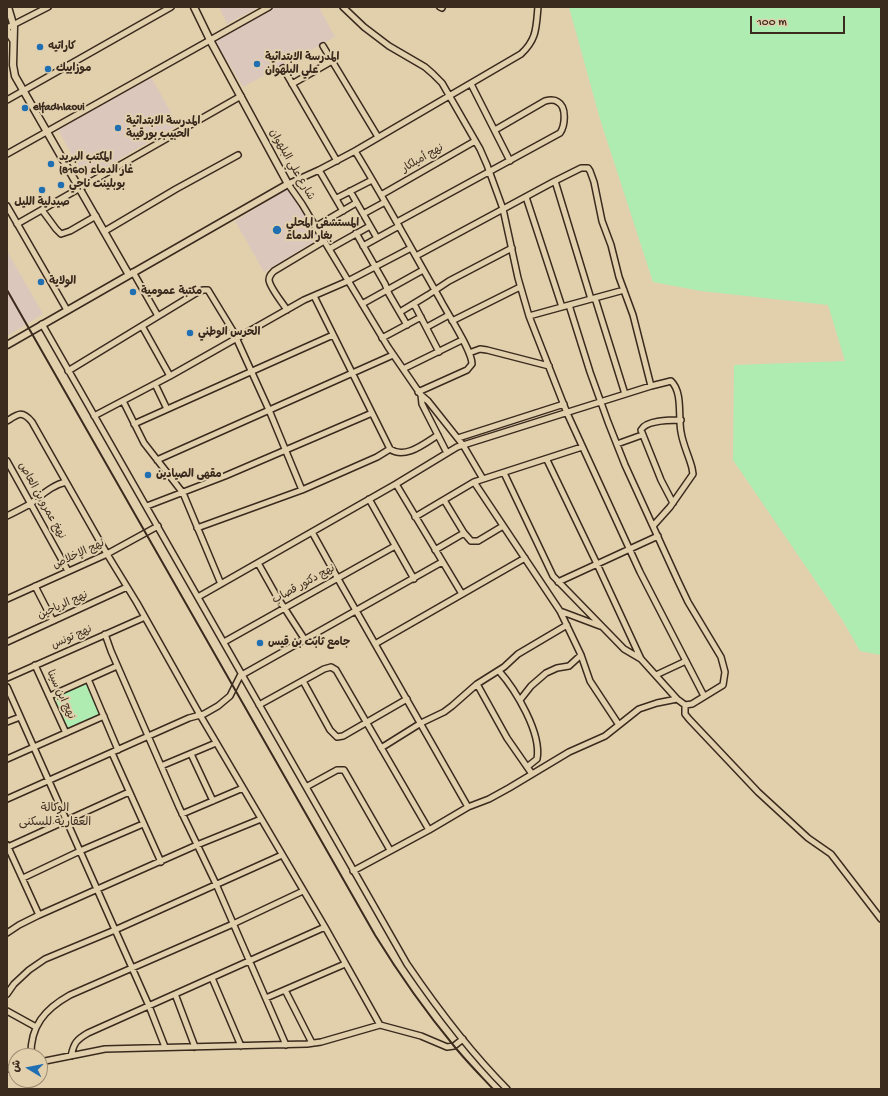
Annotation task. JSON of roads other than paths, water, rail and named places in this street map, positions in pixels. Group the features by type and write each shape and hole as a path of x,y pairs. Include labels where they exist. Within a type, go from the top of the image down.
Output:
{"street":[{"path":"8,7 13,24 10,67 79,188 158,316"},
{"path":"13,40 7,29 13,24 48,7"},
{"path":"7,100 171,7"},
{"name":"شارع علي البلهوان","path":"194,7 210,40 288,184 382,338 419,394 428,401 458,438 483,479"},
{"path":"7,154 269,7"},
{"path":"343,7 364,27 389,46 426,67 433,74 450,96 475,141 490,173 503,209 520,287 529,316 567,413 630,549 704,696"},
{"path":"7,344 288,184 355,151 378,136 521,54 531,43 535,34 538,7"},
{"path":"323,46 378,136"},
{"path":"292,84 332,61"},
{"path":"283,68 337,161"},
{"path":"471,84 510,161"},
{"path":"17,224 241,96"},
{"path":"363,246 398,224 560,133 564,125 562,106 558,101 545,100 495,130"},
{"name":"نهج أميلكار","path":"381,195 475,141"},
{"path":"355,151 412,248 469,353 472,364 467,370 419,394 422,404 447,453"},
{"path":"105,231 238,155"},
{"path":"416,256 555,181 586,167 589,169 596,189 602,221 611,245 619,277 633,315 651,386"},
{"path":"319,170 343,211"},
{"path":"336,198 372,180"},
{"path":"555,181 625,394"},
{"path":"350,192 377,238"},
{"path":"526,197 562,307"},
{"path":"363,214 385,202"},
{"path":"315,227 356,203"},
{"path":"7,206 67,310"},
{"path":"42,210 61,234 70,231 96,216"},
{"path":"329,249 370,226"},
{"path":"356,233 407,325"},
{"path":"287,310 271,285 269,281 270,276 324,241"},
{"path":"94,416 170,376 287,310 375,268 412,248"},
{"path":"400,312 449,281 512,248"},
{"path":"362,304 423,270"},
{"path":"452,321 520,287"},
{"path":"68,371 196,294 208,290 210,291 229,323 252,372 302,490"},
{"path":"529,316 624,290"},
{"path":"314,296 390,449 395,452 405,453 438,435"},
{"path":"414,304 439,352"},
{"path":"546,460 597,564 641,659 677,699 685,705 692,704 723,685 725,672 720,657 688,602 653,526 600,403 569,305"},
{"path":"427,327 448,315"},
{"path":"382,338 421,317"},
{"path":"42,324 407,964 463,1039 507,1089"},
{"path":"142,326 170,376"},
{"path":"134,424 252,372 333,334"},
{"path":"403,369 462,340"},
{"path":"469,353 480,349 487,350 548,366"},
{"path":"157,460 393,355"},
{"path":"198,597 463,445 667,381 672,382 676,388 681,420 681,432 693,474 673,503 653,526"},
{"path":"155,384 167,409"},
{"path":"123,401 144,443 183,493 221,584"},
{"path":"458,438 564,404"},
{"path":"147,506 183,493 372,413"},
{"path":"7,421 20,414 29,418 106,554 128,587 216,743 325,927 380,1025"},
{"path":"673,503 661,480 642,436 641,430 646,425 664,421 681,420"},
{"path":"617,444 642,436"},
{"path":"415,517 474,482 546,460 582,447"},
{"path":"197,528 302,490 377,457 390,449"},
{"name":"نهخ عمرو بن العاص","path":"7,461 68,571"},
{"path":"504,473 545,561 558,582 624,650 641,659"},
{"path":"7,516 31,503 60,483 66,482"},
{"path":"474,482 560,611 582,655 590,681 619,725"},
{"path":"396,484 462,594"},
{"path":"369,499 414,579"},
{"path":"444,500 464,533 471,541 478,541 503,526"},
{"name":"نهج الإخلاص","path":"7,599 106,554 158,526"},
{"path":"312,532 468,807"},
{"path":"435,550 464,533"},
{"path":"558,582 658,536"},
{"name":"نهج دكتور قصاب","path":"224,642 395,546"},
{"path":"375,644 525,558"},
{"path":"258,562 276,595 305,640"},
{"path":"7,799 189,718 213,710 230,696 242,675 442,562"},
{"path":"35,586 53,621"},
{"name":"نهج الرياحين","path":"7,642 128,587"},
{"path":"560,611 603,628"},
{"name":"نهج تونس","path":"7,678 145,616"},
{"path":"381,748 444,712 477,684 499,670 518,654 567,626"},
{"path":"105,634 117,666 182,814 216,884 286,1045"},
{"path":"520,700 535,682 546,673 569,666 582,655"},
{"path":"656,675 686,661"},
{"name":"نهج ابن سينا","path":"35,665 66,733"},
{"path":"50,696 117,666"},
{"path":"259,705 328,668 331,667 336,670 429,830"},
{"path":"499,670 520,700 532,726 537,742 537,759 527,767"},
{"path":"88,679 118,750"},
{"path":"303,681 330,730 334,736 337,737 343,736 407,699"},
{"path":"477,684 507,738 532,774"},
{"path":"7,687 132,967 165,1047"},
{"path":"353,871 468,807 489,799 569,752 605,736 639,709 657,703 677,699"},
{"path":"685,705 685,714 689,719 758,792 808,838 830,854 881,920"},
{"path":"7,759 104,716"},
{"path":"7,722 20,717"},
{"path":"161,766 216,743"},
{"path":"112,753 161,862"},
{"path":"191,754 213,801"},
{"path":"306,787 337,770 344,770 390,850"},
{"path":"182,814 243,788"},
{"path":"39,915 7,846 129,792"},
{"path":"7,933 39,915 197,845 261,819"},
{"path":"23,878 80,851 144,824"},
{"path":"7,994 14,984 29,970 45,960 282,855"},
{"path":"31,1048 36,1027 47,1012 55,1004 70,995 233,924 303,891"},
{"path":"71,1056 74,1046 82,1037 325,927"},
{"path":"266,998 345,964"},
{"path":"212,978 241,1046"},
{"path":"285,990 312,1043"},
{"path":"175,994 195,1047"},
{"path":"7,1011 36,1027"},
{"path":"48,1060 105,1049 286,1045 312,1043 380,1025 421,1036 447,1047 454,1046 463,1039"}],"railway":[{"path":"7,290 375,935 403,978 443,1033 493,1089"}],"place":[{"name":"كاراتيه","path":"40,47"},
{"name":"المدرسة الابتدائية علي البلهوان","path":"257,64"},
{"name":"موزاييك","path":"48,69"},
{"name":"elfadhlaoui","path":"25,108"},
{"name":"المدرسة الابتدائية الحبيب بورقيبة","path":"118,128"},
{"name":"المكتب البريد غار الدماء (8160)","path":"51,164"},
{"name":"بوبلينت ناجي","path":"61,185"},
{"name":"صيدلية الليل","path":"42,190"},
{"name":"المستشفى المحلي بغار الدماء","path":"277,230"},
{"name":"الولاية","path":"41,282"},
{"name":"مكتبة عمومية","path":"133,292"},
{"name":"الحرس الوطني","path":"190,333"},
{"name":"مقهى الصيادين","path":"148,475"},
{"name":"جامع ثابت بن قیس","path":"260,643"}],"district":[{"name":"الوكالة العقارية للسكنى","path":"55,816"}]}
